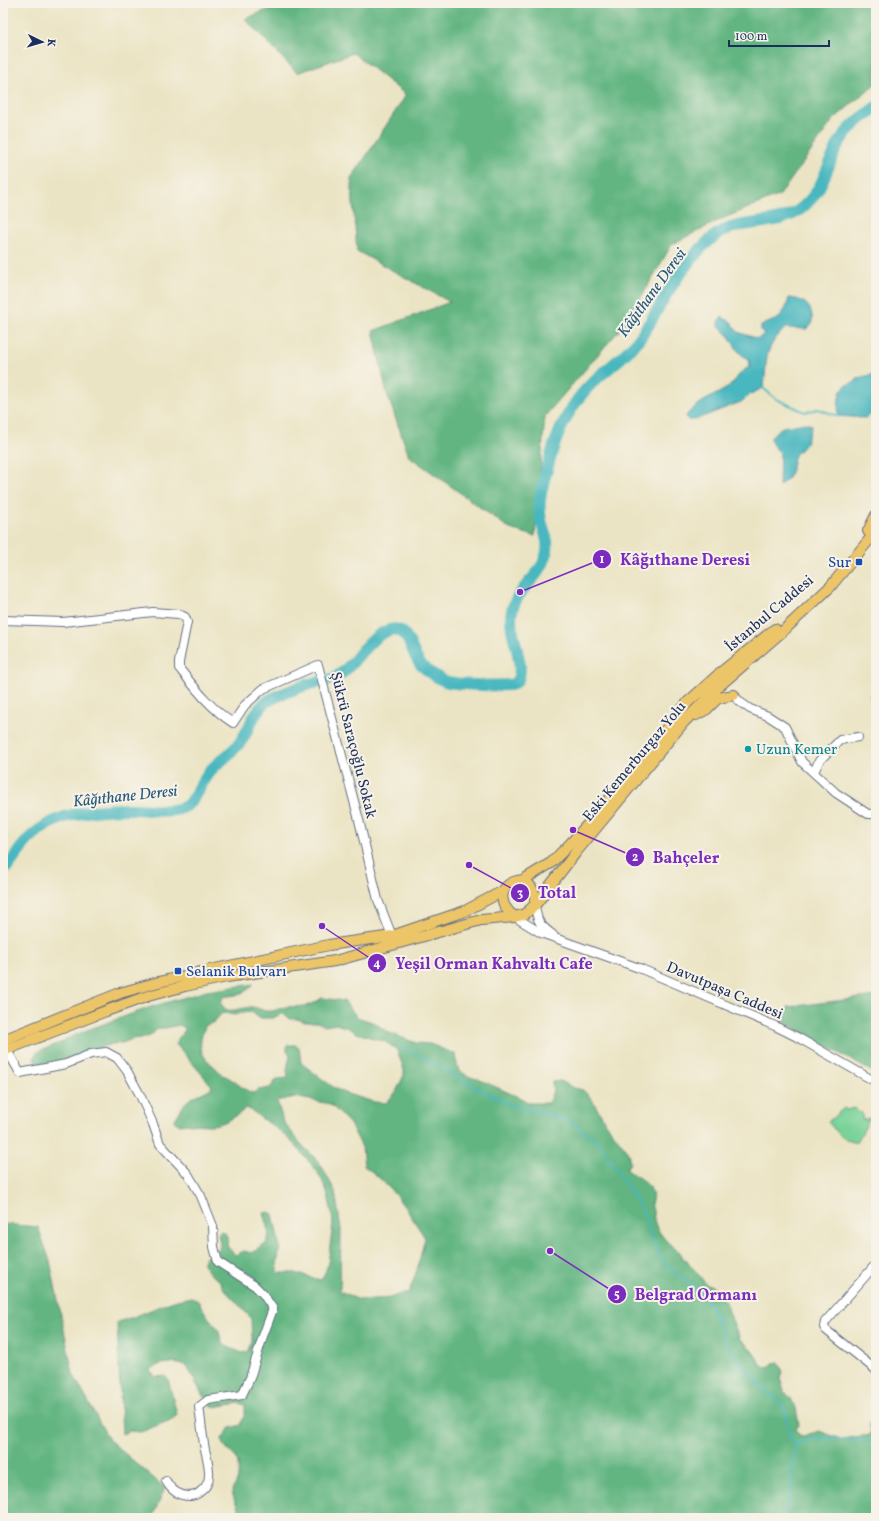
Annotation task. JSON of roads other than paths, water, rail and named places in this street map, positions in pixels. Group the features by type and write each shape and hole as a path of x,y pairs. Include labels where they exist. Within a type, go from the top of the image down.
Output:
{"main road":[{"name":"İstanbul Caddesi","path":"720,673 770,633 823,588 837,574 865,537 876,515"},
{"name":"İstanbul Caddesi","path":"730,677 830,587 869,540 876,526"},
{"path":"720,673 730,677 734,695 722,684 719,679 720,673"},
{"name":"Eski Kemerburgaz Yolu","path":"523,880 552,863 598,813 688,702 720,673"},
{"name":"Eski Kemerburgaz Yolu","path":"535,905 684,722 730,677"},
{"path":"684,722 707,709 718,698 734,695"},
{"path":"523,880 532,887 536,898 535,905 526,914 515,917 481,920 335,961 227,977 185,986 148,996 4,1047 120,993 155,983 330,945 392,936 465,911 503,891 509,884 523,880"},
{"path":"503,891 502,898 505,908 515,917"}],"street":[{"name":"Şükrü Saraçoğlu Sokak","path":"3,620 63,622 153,612 179,614 185,617 188,622 179,668 202,697 222,716 233,723 245,705 264,689 318,665 359,820 378,900 392,936"},
{"path":"734,695 750,710 768,716 785,727 802,762 836,793 868,814 876,814"},
{"path":"814,772 819,761 840,740 858,737"},
{"path":"535,905 537,919 542,926 556,938"},
{"name":"Davutpaşa Caddesi","path":"515,917 541,933 639,968 775,1026 876,1082"},
{"path":"4,1047 20,1073 66,1064 91,1054 106,1052 117,1058 127,1071 140,1095 160,1144 188,1174 201,1196 213,1226 214,1247 218,1262 259,1290 273,1309 250,1378 242,1395 208,1400 199,1407 209,1471 204,1489 196,1495 189,1496 172,1490 166,1481"},
{"path":"875,1268 825,1322 824,1327 876,1370"}],"water":[{"path":"789,298 800,300 807,305 812,313 812,324 806,329 786,328 777,337 768,353 763,388 751,394 741,402 694,420 688,420 686,416 690,411 705,400 727,388 733,383 739,374 750,367 749,359 740,353 727,334 719,326 718,321 722,317 731,322 738,332 758,339 764,334 761,330 761,326 779,318 786,308"},
{"path":"876,374 876,411 865,418 838,416 840,394 845,386 856,382 857,378"},
{"path":"804,423 812,425 806,443 795,455 792,470 788,478 779,486 780,453 772,444 771,438 774,433 786,426"}],"waterway":[{"name":"Kâğıthane Deresi","path":"3,871 33,835 48,824 59,819 96,811 116,809 175,810 186,806 192,800 209,772 238,745 257,711 265,703 309,684 338,676 348,668 376,637 390,630 396,629 406,636 421,665 442,680 486,685 510,685 516,682 520,668 511,620 512,610 520,593 538,572 546,556 547,539 541,519 541,495 551,454 559,431 570,410 593,382 623,356 639,339 676,279 688,263 709,241 716,235 737,226 783,218 793,214 803,207 816,192 843,137 856,123 876,107"},
{"path":"763,388 776,399 805,412 818,409 838,416"},
{"path":"402,1046 475,1087 511,1105 547,1114 573,1123 600,1144 641,1208 658,1253 670,1269 693,1285 712,1308 729,1349 764,1389 784,1406 791,1441 797,1443 816,1438 876,1441"},
{"path":"786,1518 797,1443"}],"place":[{"name":"Sur","path":"859,562"},
{"name":"Kâğıthane Deresi","path":"520,592"},
{"name":"Uzun Kemer","path":"748,749"},
{"name":"Bahçeler","path":"573,830"},
{"name":"Total","path":"469,865"},
{"name":"Yeşil Orman Kahvaltı Cafe","path":"322,926"},
{"name":"Selanik Bulvarı","path":"178,971"},
{"name":"Belgrad Ormanı","path":"550,1251"}]}
